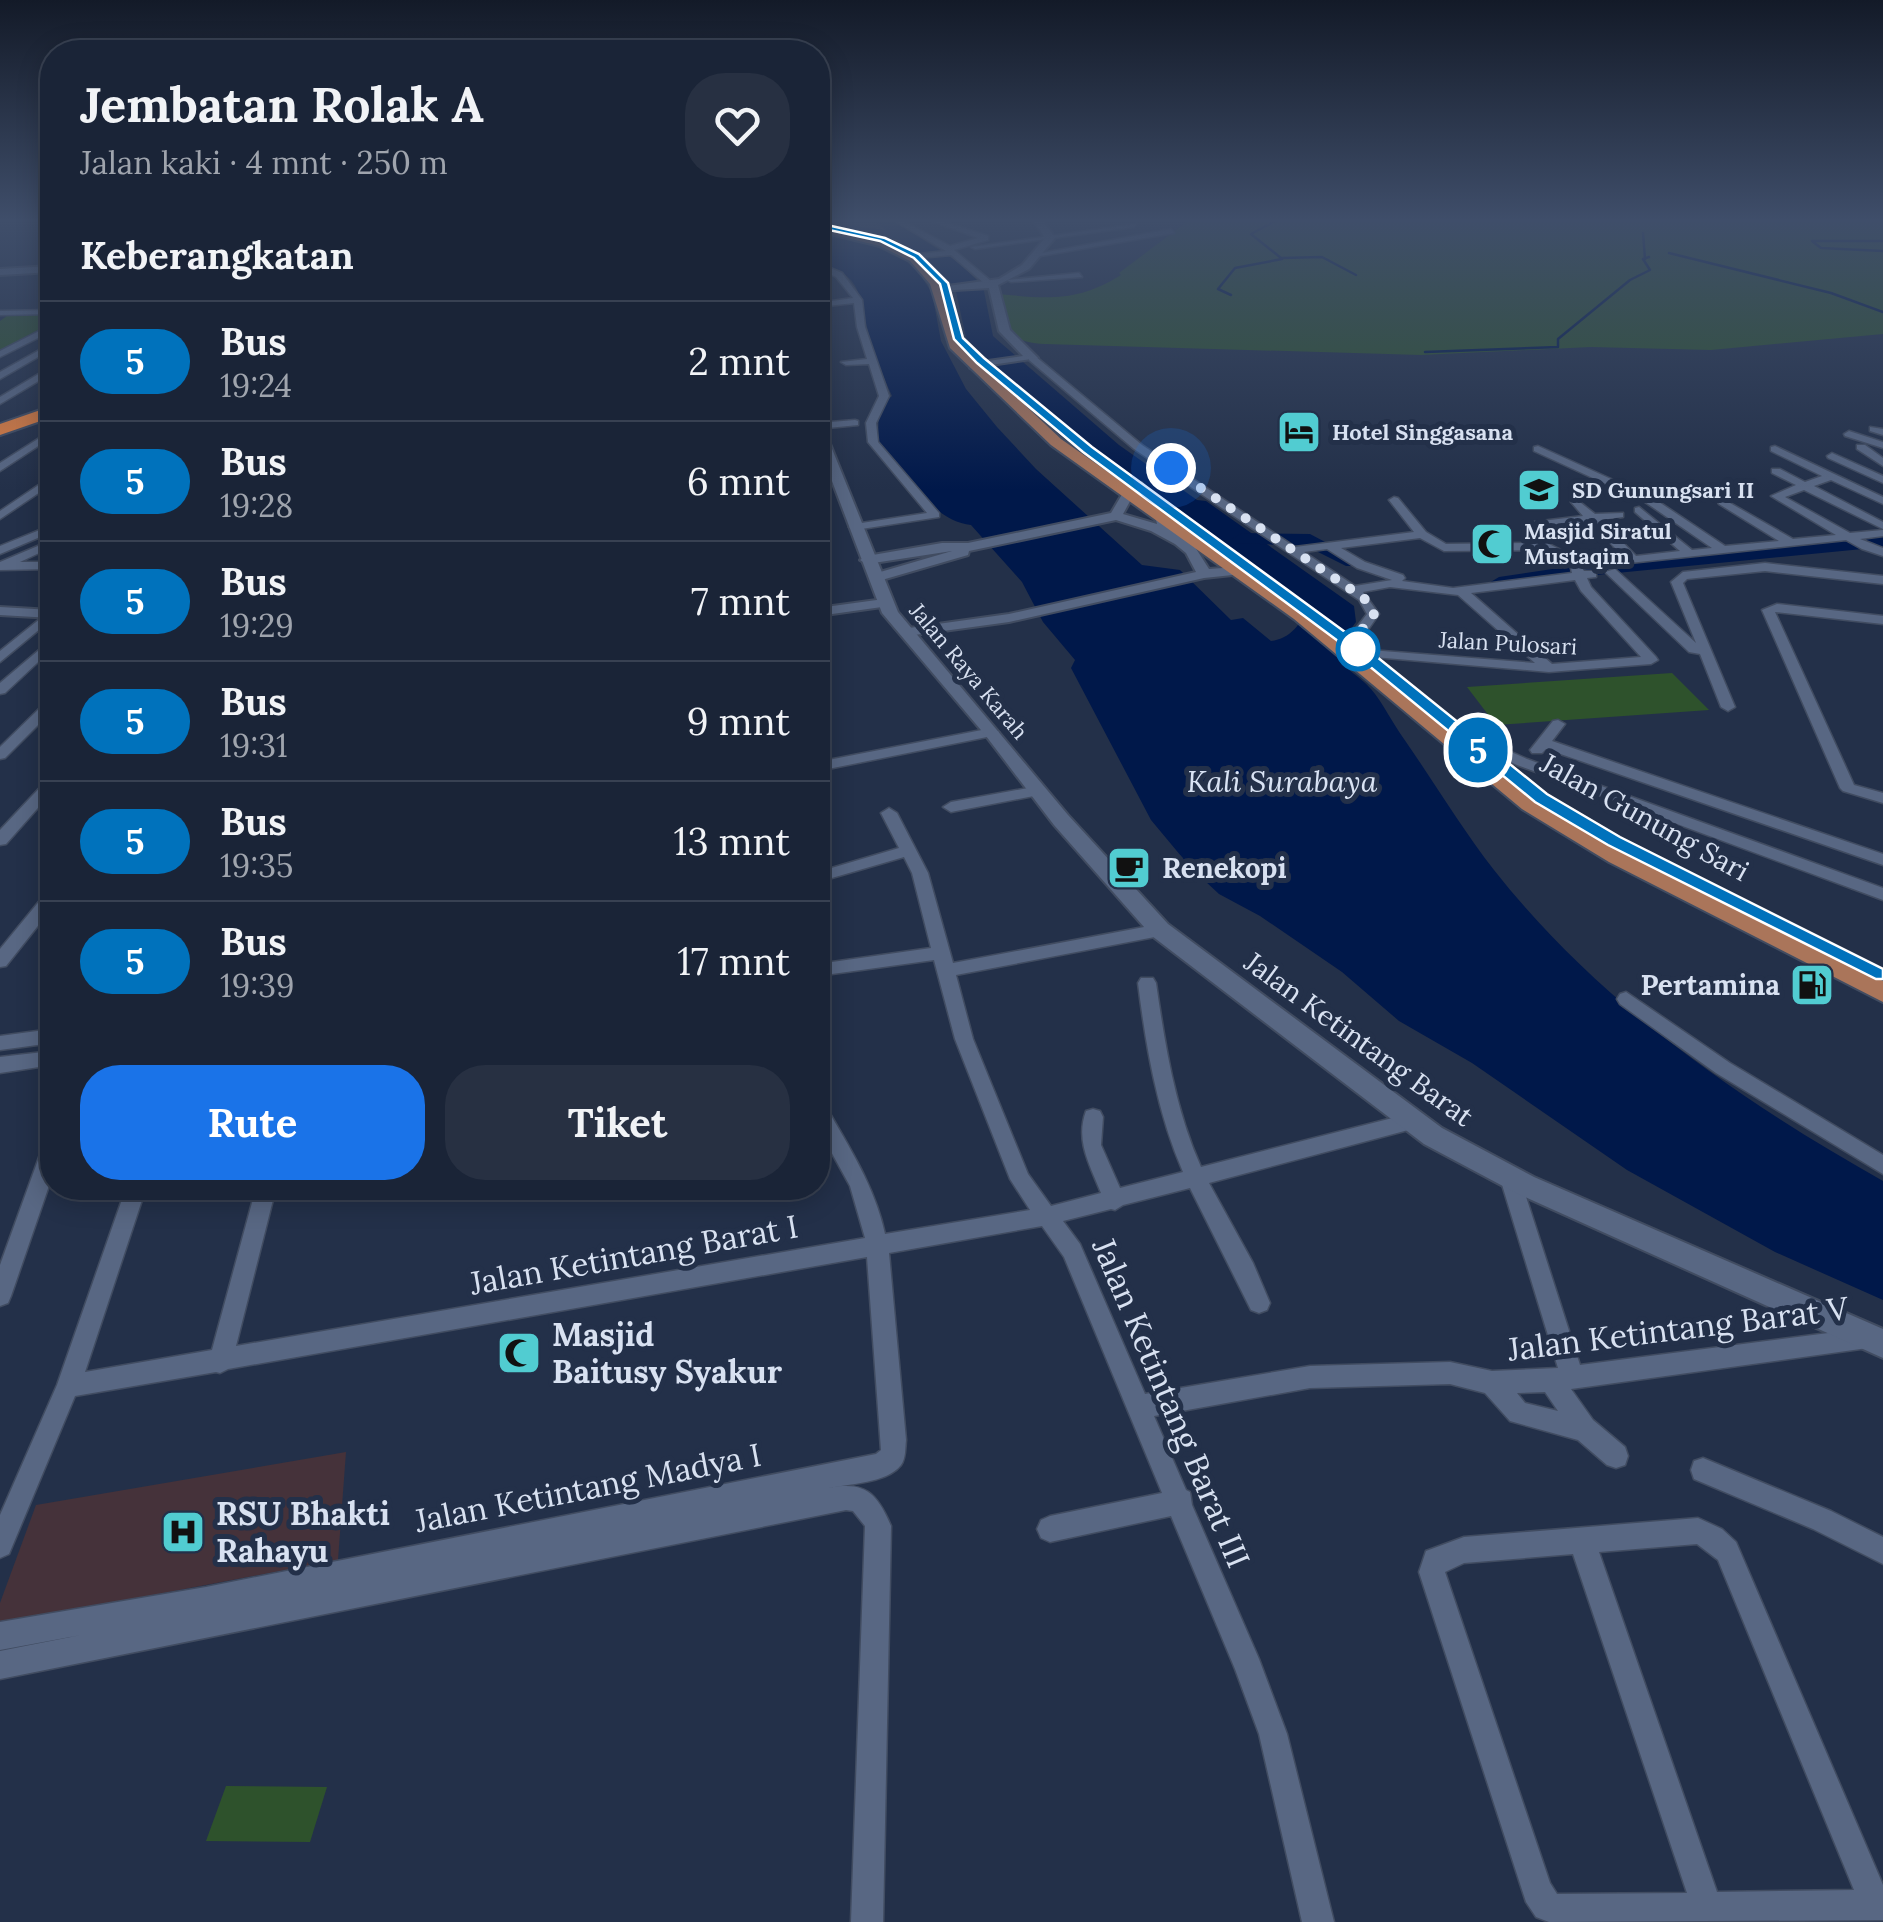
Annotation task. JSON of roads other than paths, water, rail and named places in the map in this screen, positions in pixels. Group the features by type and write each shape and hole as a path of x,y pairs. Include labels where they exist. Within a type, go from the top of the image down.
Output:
{"highway":[{"path":"0,433 40,416"},
{"path":"0,433 40,422"}],"main road":[{"path":"948,311 950,340 1075,439 1133,490 1164,525 1240,568"},
{"path":"999,311 1005,331 1028,358"},
{"path":"983,365 1028,358"},
{"path":"983,365 1056,442 1133,490 1240,568"},
{"path":"1056,442 1075,439"},
{"name":"Jalan Raya Karah","path":"830,455 884,603 1061,820"},
{"name":"Jalan Gunung Sari","path":"1240,568 1349,645 1541,798 1609,845 1883,974"},
{"name":"Jalan Gunung Sari","path":"1349,645 1530,804 1883,992"},
{"name":"Jalan Ketintang Barat","path":"1061,820 1160,930 1412,1121 1510,1178 1737,1282 1878,1341"}],"street":[{"path":"854,527 935,516 873,442 870,423 884,396 861,311"},
{"path":"0,313 40,312"},
{"path":"0,322 16,313"},
{"path":"0,354 40,334"},
{"path":"0,376 40,353"},
{"path":"1028,358 1138,447 1354,590 1374,614 1349,645"},
{"path":"846,362 873,361"},
{"path":"0,401 40,376"},
{"path":"830,426 854,423"},
{"path":"1849,434 1883,445"},
{"path":"0,468 40,442"},
{"path":"1538,448 1649,500 1723,550"},
{"path":"1861,448 1883,464"},
{"path":"1775,450 1883,500"},
{"path":"1832,456 1883,480"},
{"path":"1776,471 1883,529"},
{"path":"1832,476 1776,496 1857,542 1883,552"},
{"path":"0,516 40,488"},
{"path":"1110,517 1133,490"},
{"path":"1394,500 1422,534 1448,549 1547,546"},
{"path":"1576,502 1634,560"},
{"path":"1723,502 1791,543"},
{"path":"1639,510 1690,554"},
{"path":"1619,514 1529,525 1547,546 1577,570 1611,572 1857,542 1883,529"},
{"path":"867,560 970,546 1110,517 1164,525 1197,559 1198,575"},
{"path":"0,550 40,533"},
{"path":"1290,547 1422,534"},
{"path":"1354,590 1386,583 1474,584 1723,550 1857,542"},
{"path":"1325,545 1361,565 1412,584"},
{"path":"875,578 953,558 970,546"},
{"path":"2,565 40,548"},
{"path":"2,565 40,566"},
{"path":"1728,707 1677,582 1683,576 1765,567 1883,580"},
{"path":"912,639 985,629 1013,618 1240,568"},
{"name":"Jalan Pulosari","path":"1349,645 1550,668 1651,659 1588,590 1577,570"},
{"path":"1611,572 1694,649 1705,651"},
{"path":"1474,584 1550,668"},
{"path":"830,610 884,603"},
{"path":"1883,620 1768,610 1848,788 1883,798"},
{"path":"0,611 40,613"},
{"path":"0,658 40,624"},
{"path":"0,690 40,654"},
{"path":"0,755 40,716"},
{"path":"1531,764 1558,724"},
{"path":"1455,731 1531,764 1883,894"},
{"path":"830,764 992,732"},
{"path":"1543,743 1883,860"},
{"path":"951,807 1039,791"},
{"path":"0,840 40,796"},
{"name":"Jalan Ketintang Barat III","path":"889,813 924,883 964,1038 1020,1178 1072,1251 1180,1501 1274,1734 1318,1922"},
{"path":"830,873 910,850"},
{"path":"0,961 40,912"},
{"path":"832,968 944,962 1160,930"},
{"path":"1147,982 1155,1044 1196,1179 1244,1262 1259,1303"},
{"path":"1626,999 1723,1068 1883,1165"},
{"path":"0,1043 40,1038"},
{"path":"0,1066 40,1060"},
{"path":"1093,1118 1092,1146 1115,1201"},
{"name":"Jalan Ketintang Barat I","path":"68,1386 1048,1216 1412,1121"},
{"path":"830,1133 859,1183 877,1245"},
{"path":"1510,1178 1562,1378 1584,1429 1616,1456"},
{"path":"0,1296 40,1183"},
{"path":"1,1542 68,1386 132,1200"},
{"path":"220,1362 263,1200"},
{"name":"Jalan Ketintang Madya I","path":"0,1636 206,1600 881,1466 892,1457 894,1440 877,1245"},
{"name":"Jalan Ketintang Barat V","path":"1139,1407 1310,1378 1450,1373 1492,1383 1878,1341"},
{"path":"1492,1383 1518,1413 1584,1429"},
{"path":"1703,1470 1822,1520 1883,1551"},
{"name":"Jalan Ketintang Madya I","path":"0,1665 846,1497 860,1499 872,1509 878,1526 868,1922"},
{"path":"1050,1529 1180,1501"},
{"path":"1698,1532 1714,1538 1727,1551 1879,1905 1709,1915 1558,1910 1547,1906 1537,1892 1432,1572 1436,1560 1454,1552 1582,1541 1698,1532"},
{"path":"1582,1541 1709,1915"}],"water":[{"name":"Kali Surabaya","path":"863,311 935,311 941,341 966,389 1036,469 1142,565 1180,570 1231,620 1243,618 1271,641 1295,629 1307,605 1077,435 966,338 960,311 988,311 993,336 1119,445 1354,606 1356,622 1335,651 1338,657 1375,695 1471,838 1535,918 1578,963 1674,1045 1776,1117 1883,1181 1883,1300 1775,1252 1627,1170 1472,1063 1399,1021 1342,972 1260,916 1219,894 1191,868 1151,820 1071,668 1075,660 1043,622 1022,582 971,525 957,522 931,505 878,443 879,407 892,396"}],"waterway":[{"path":"1425,352 1558,347 1558,339 1593,311"},
{"path":"1242,539 1310,540 1353,562"},
{"path":"1499,583 1586,570 1883,541"}],"place":[{"name":"Hotel Singgasana","path":"1299,432"},
{"name":"SD Gunungsari II","path":"1539,490"},
{"name":"Masjid Siratul Mustaqim","path":"1492,544"},
{"name":"Renekopi","path":"1129,868"},
{"name":"Pertamina","path":"1812,985"},
{"name":"Masjid Baitusy Syakur","path":"519,1353"},
{"name":"RSU Bhakti Rahayu","path":"183,1532"}]}
